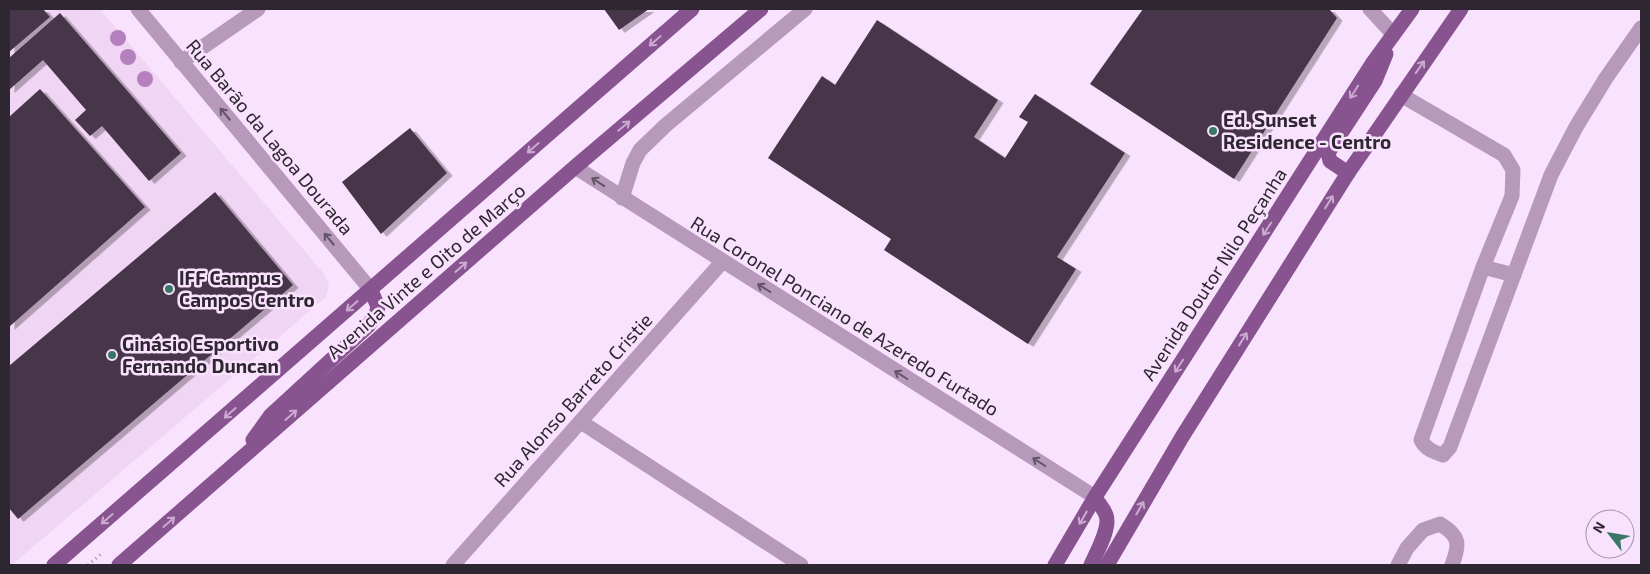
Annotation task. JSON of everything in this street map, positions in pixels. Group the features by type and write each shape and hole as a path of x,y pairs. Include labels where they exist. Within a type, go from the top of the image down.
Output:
{"main road":[{"name":"Avenida Vinte e Oito de Março","path":"119,565 575,167 761,9"},
{"name":"Avenida Doutor Nilo Peçanha","path":"1055,565 1095,498 1393,34 1412,9"},
{"path":"1107,565 1182,437 1348,173 1461,9"},
{"name":"Avenida Vinte e Oito de Março","path":"54,565 371,290 688,10"},
{"path":"1348,173 1330,161 1328,153 1375,81 1393,34"},
{"path":"236,463 271,415 368,326 378,307 371,290"},
{"path":"1091,565 1106,529 1107,522 1106,514 1095,498"}],"street":[{"name":"Rua Barão da Lagoa Dourada","path":"138,9 371,290"},
{"path":"181,62 258,9"},
{"path":"622,198 630,170 640,150 666,125 805,9"},
{"path":"1370,9 1393,34"},
{"path":"1402,94 1504,155 1513,170 1512,196 1483,268 1421,440 1433,452 1442,456 1450,448 1551,175 1606,78 1641,28"},
{"name":"Rua Coronel Ponciano de Azeredo Furtado","path":"575,167 1095,498"},
{"name":"Rua Alonso Barreto Cristie","path":"453,565 722,262"},
{"path":"1483,268 1514,275"},
{"path":"581,422 801,565"},
{"path":"1398,565 1407,548 1423,530 1440,524 1453,532 1457,541 1456,555 1452,565"}],"shaded area":[{"name":"IFF Campus Campos Centro","path":"9,9 100,9 325,275 329,286 326,297 12,565 9,565"}],"building":[{"path":"9,9 43,9 50,17 9,52"},
{"path":"604,9 649,9 619,30"},
{"name":"Ed. Sunset Residence - Centro","path":"1143,9 1329,9 1337,18 1234,179 1090,84"},
{"path":"60,13 181,153 149,181 102,126 90,136 75,120 86,110 43,60 9,90 9,58"},
{"path":"877,20 998,100 974,137 1005,158 1028,122 1019,117 1035,94 1125,153 1057,257 1076,269 1028,344 884,250 891,239 768,158 822,76 835,85"},
{"path":"40,89 145,207 9,327 9,117"},
{"path":"410,128 447,173 381,234 342,182"},
{"path":"215,192 293,285 18,519 9,508 9,366"}],"place":[{"name":"Ed. Sunset Residence - Centro","path":"1213,131"},
{"name":"IFF Campus Campos Centro","path":"169,289"},
{"name":"Ginásio Esportivo Fernando Duncan","path":"112,355"}]}
